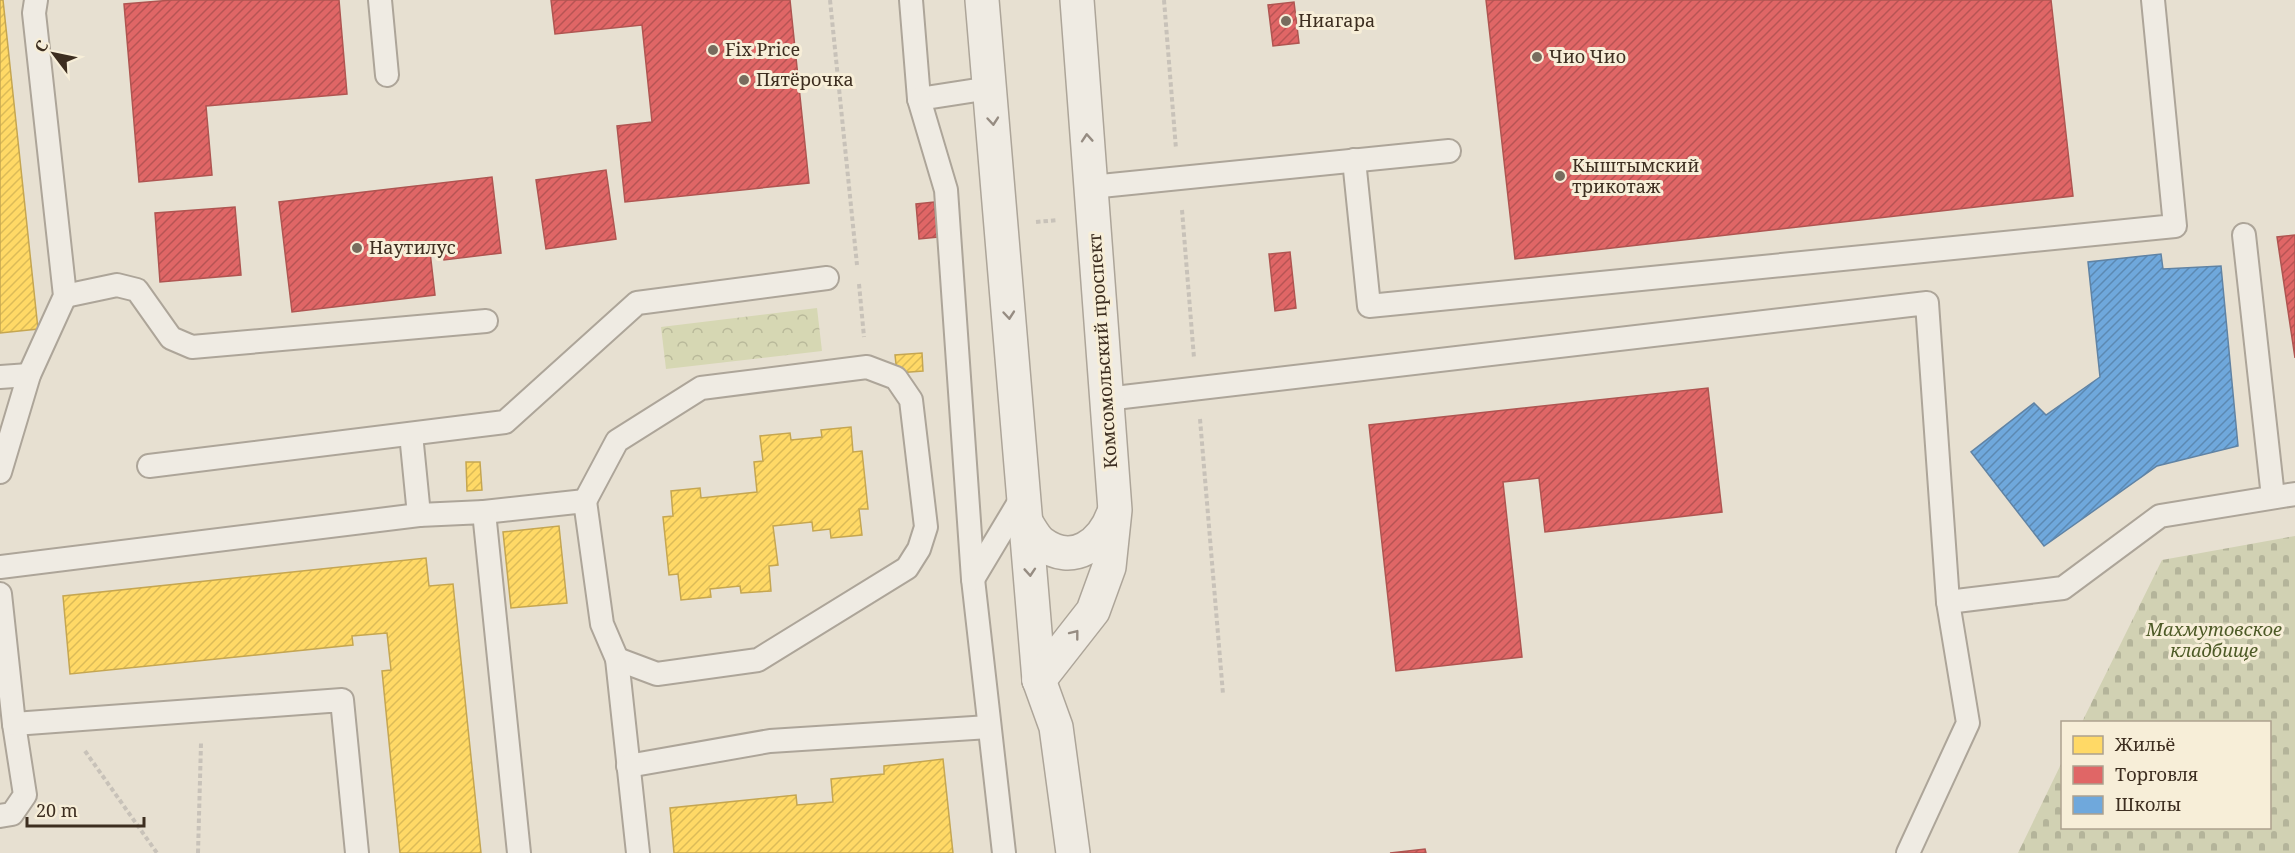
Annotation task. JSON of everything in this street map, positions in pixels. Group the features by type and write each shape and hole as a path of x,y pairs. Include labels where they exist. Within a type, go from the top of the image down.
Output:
{"street":[{"path":"982,0 1039,680 1056,727 1073,853"},
{"name":"Комсомольский проспект","path":"1039,680 1093,611 1109,567 1114,510 1077,0"},
{"path":"1025,509 1039,541 1061,552 1074,552 1090,547 1101,538 1109,526 1114,510"}],"lane":[{"path":"2,458 29,375 65,296 34,13 36,0"},
{"path":"380,0 387,75"},
{"path":"911,0 919,99 946,190 973,579 1004,853"},
{"path":"1354,160 1369,306 2175,226 2153,0"},
{"path":"919,99 990,88"},
{"path":"1091,187 1449,151"},
{"path":"1948,602 2063,588 2160,516 2284,496 2244,235"},
{"path":"149,466 505,422 637,303 827,278"},
{"path":"65,296 117,285 137,290 171,338 192,347 486,321"},
{"path":"1106,399 1927,303 1948,602 1968,723 1908,853"},
{"path":"617,659 657,674 758,660 907,568 919,549 926,527 911,400 896,378 867,367 701,388 617,441 585,501 602,624 617,659 639,853"},
{"path":"0,377 29,375"},
{"path":"411,434 419,515"},
{"path":"0,567 419,515 484,512 585,501"},
{"path":"973,579 1025,509"},
{"path":"484,512 519,853"},
{"path":"0,594 3,655 25,795 12,814 0,816"},
{"path":"14,724 342,700 357,853"},
{"path":"628,766 770,741 989,727"}],"path":[{"path":"830,0 867,367"},
{"path":"1164,0 1223,694"},
{"path":"198,853 202,711"},
{"path":"64,721 157,853"}],"green space":[{"path":"817,308 822,351 666,369 661,327"},
{"name":"Махмутовское кладбище","path":"2295,536 2295,853 2018,853 2061,764 2061,829 2271,829 2271,721 2082,721 2162,560"}],"building: Жильё":[{"path":"0,0 3,0 38,329 0,333"},
{"path":"922,353 923,371 897,373 895,355"},
{"path":"851,427 853,452 862,451 868,509 859,509 862,535 831,538 830,529 813,531 812,522 773,526 778,565 769,566 771,591 741,593 740,586 710,589 711,597 681,600 678,574 669,575 663,517 673,516 671,491 700,488 701,498 757,492 754,462 763,461 760,436 790,433 791,440 822,437 821,430"},
{"path":"466,462 480,462 482,490 467,491"},
{"path":"559,526 567,603 511,608 503,532"},
{"path":"426,558 429,586 453,584 481,853 400,853 382,671 391,670 387,633 352,636 353,645 70,674 63,596"},
{"path":"943,759 953,853 674,853 670,808 796,795 797,805 833,802 831,779 884,774 884,766"}],"building: Торговля":[{"path":"172,0 339,0 347,94 206,106 212,175 139,182 124,4"},
{"path":"551,0 790,0 809,183 625,202 617,126 652,122 642,25 555,34"},
{"path":"1486,0 2051,0 2073,196 1515,259"},
{"path":"1294,2 1299,43 1273,46 1268,5"},
{"path":"606,170 616,239 546,249 536,180"},
{"name":"Наутилус","path":"492,177 501,253 444,260 442,242 429,243 435,295 292,312 279,202"},
{"path":"934,202 938,237 919,239 916,204"},
{"path":"235,207 241,275 160,282 155,213"},
{"path":"2295,235 2295,358 2277,237"},
{"path":"1290,252 1296,308 1275,311 1269,254"},
{"path":"1708,388 1722,512 1545,532 1539,478 1503,482 1522,657 1396,671 1369,425"},
{"path":"1425,849 1426,853 1390,853"}],"building: Школы":[{"path":"2161,254 2163,269 2221,266 2238,446 2157,466 2044,546 1971,452 2034,403 2046,415 2100,377 2088,262"}],"place":[{"name":"Ниагара","path":"1286,21"},
{"name":"Fix Price","path":"713,50"},
{"name":"Чио Чио","path":"1537,57"},
{"name":"Пятёрочка","path":"744,80"},
{"name":"Кыштымский трикотаж","path":"1560,176"},
{"name":"Наутилус","path":"357,248"}]}
